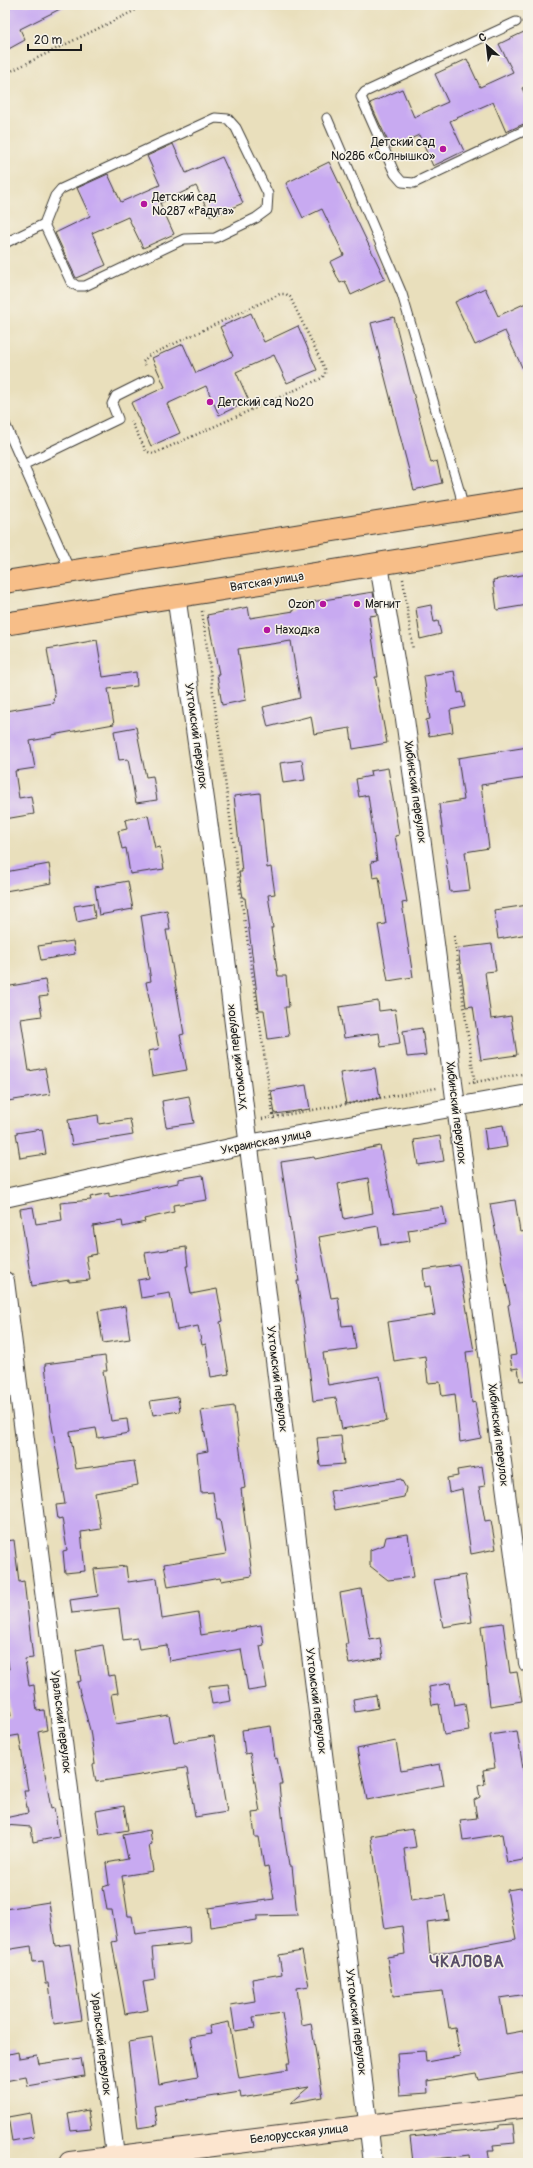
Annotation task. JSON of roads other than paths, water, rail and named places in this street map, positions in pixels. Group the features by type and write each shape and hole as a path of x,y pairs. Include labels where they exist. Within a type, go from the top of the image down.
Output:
{"main road":[{"path":"5,582 528,499"},
{"name":"Вятская улица","path":"5,624 176,595 379,565 528,539"},
{"name":"Белорусская улица","path":"70,2163 116,2160 528,2106"}],"street":[{"name":"Хибинский переулок","path":"379,565 405,719 425,866 452,1086 528,1663"},
{"name":"Ухтомский переулок","path":"176,595 216,877 374,2163"},
{"name":"Украинская улица","path":"5,1198 248,1144 528,1094"},
{"name":"Уральский переулок","path":"5,1281 116,2160"}],"lane":[{"path":"516,22 365,92 361,97 395,174 402,182 414,183 528,129"},
{"path":"5,243 44,224 55,196 61,189 215,118 228,119 236,128 268,194 267,210 256,218 215,238 184,239 84,286 77,286 71,282 44,224"},
{"path":"327,118 402,294 460,493 463,509"},
{"path":"23,465 118,419 112,404 116,396 150,379"},
{"path":"5,424 70,571"}],"place":[{"name":"Детский сад №286 «Солнышко»","path":"443,149"},
{"name":"Детский сад №287 «Радуга»","path":"144,204"},
{"name":"Детский сад №20","path":"210,402"},
{"name":"Ozon","path":"323,604"},
{"name":"Магнит","path":"357,604"},
{"name":"Находка","path":"267,630"}],"district":[{"name":"ЧКАЛОВА","path":"467,1962"}]}
